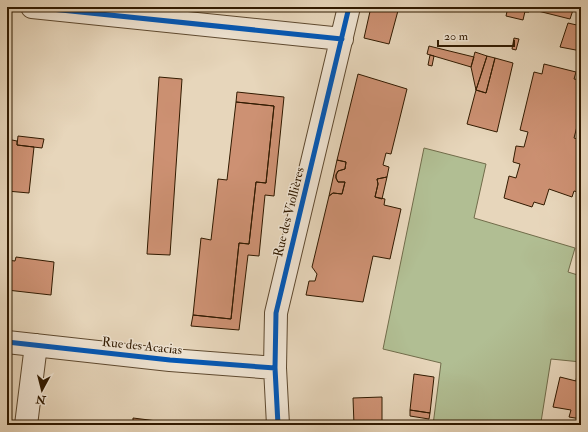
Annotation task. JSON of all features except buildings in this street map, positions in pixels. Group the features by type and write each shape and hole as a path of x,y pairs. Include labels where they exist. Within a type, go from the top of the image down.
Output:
{"street":[{"path":"32,7 342,39"},
{"name":"Rue des Viollières","path":"278,425 275,368 276,313 349,7"},
{"name":"Rue des Acacias","path":"7,342 170,360 275,368"},
{"path":"26,425 36,345"}],"green space":[{"path":"424,148 486,164 474,218 575,248 568,272 581,276 581,362 551,359 541,422 555,425 433,425 441,363 383,349"}],"cycle path":[{"path":"32,7 342,39"},
{"path":"278,425 275,368 276,313 349,7"},
{"path":"7,342 170,360 275,368"}]}
